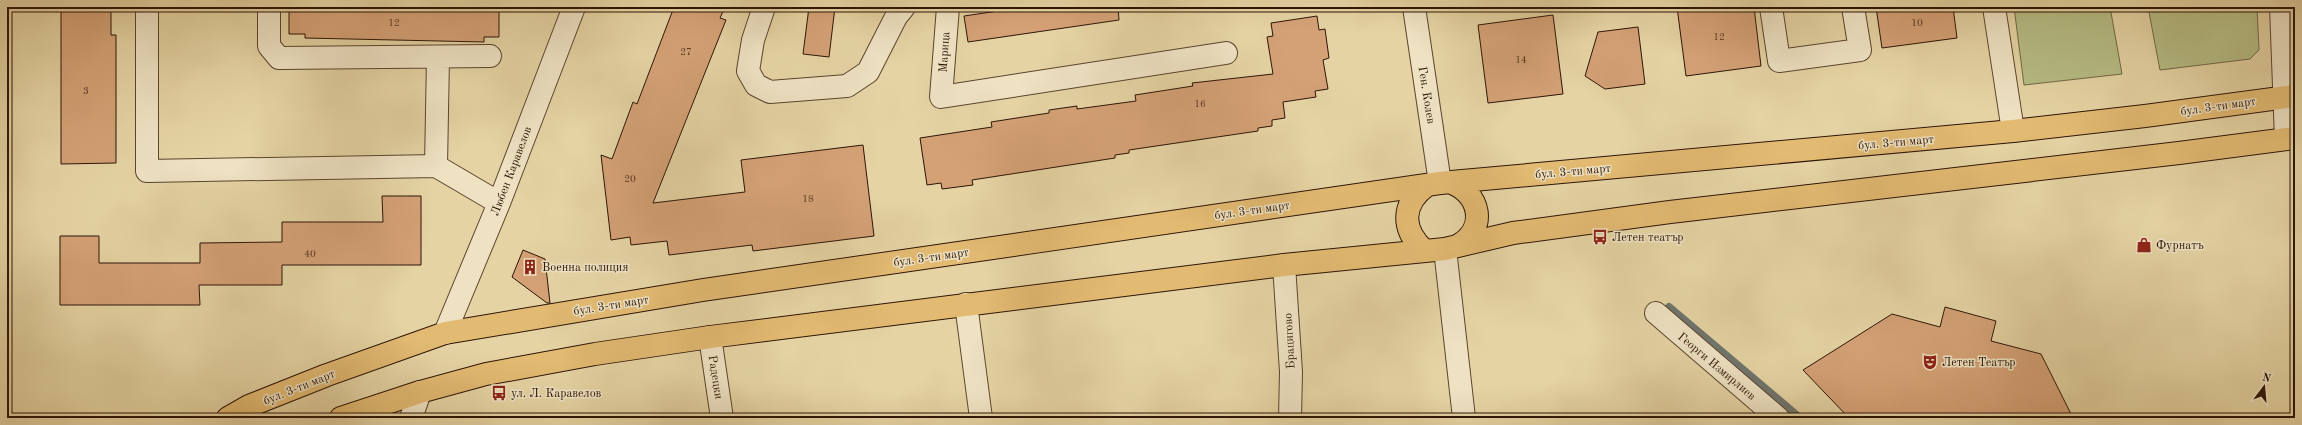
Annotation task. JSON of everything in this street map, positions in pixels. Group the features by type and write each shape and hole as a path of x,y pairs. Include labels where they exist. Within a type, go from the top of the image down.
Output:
{"main road":[{"name":"бул. 3-ти март","path":"228,418 249,406 327,375 445,333 702,290 1439,183 2013,131 2145,116 2290,96"},
{"path":"341,418 420,392 486,374 595,354 710,337 1284,265 1442,248 1513,233 1670,212 2179,154 2291,138"},
{"path":"1439,183 1464,189 1474,201 1477,217 1473,232 1442,248 1411,235 1407,219 1408,210 1415,196 1439,183"}],"street":[{"path":"147,7 147,172 436,166 500,203"},
{"path":"269,7 269,46 279,58 490,56"},
{"name":"Любен Каравелов","path":"445,333 500,203 574,7"},
{"path":"764,7 753,40 748,71 756,85 770,92 847,86 868,72 896,17 904,7"},
{"name":"Марица","path":"948,7 941,97 1226,53"},
{"name":"Ген. Колев","path":"1414,7 1439,183"},
{"path":"1771,7 1779,61 1860,50 1853,7"},
{"path":"1994,7 2013,131"},
{"path":"2281,7 2290,96 2291,138"},
{"path":"436,166 438,57"},
{"path":"1442,248 1464,418"},
{"name":"Брацигово","path":"1284,265 1291,372 1290,418"},
{"path":"966,304 981,418"},
{"name":"Георги Измирлиев","path":"1656,313 1778,418"},
{"name":"Радецки","path":"710,337 722,418"},
{"path":"410,418 420,392"}],"green space":[{"path":"2014,7 2110,7 2122,74 2024,85"},
{"path":"2148,7 2257,7 2259,50 2250,59 2160,70"}],"building":[{"path":"61,7 111,7 111,35 116,35 116,163 61,164"},
{"path":"289,7 497,7 497,11 499,11 499,37 484,37 484,42 305,38 305,34 289,34"},
{"path":"674,7 725,7 720,18 726,20 653,203 745,192 741,160 863,145 874,236 753,251 752,245 669,255 667,241 631,245 630,237 611,240 601,155 612,159 633,102 637,104"},
{"path":"809,7 835,7 829,57 803,54"},
{"path":"1025,7 1118,7 1119,20 968,42 964,16"},
{"path":"1677,7 1754,7 1761,66 1686,76"},
{"path":"1876,7 1953,7 1957,38 1882,48"},
{"path":"1553,15 1563,94 1488,103 1478,25"},
{"path":"1317,16 1319,30 1325,29 1329,58 1323,60 1328,89 1315,91 1316,97 1283,102 1285,118 1272,120 1272,126 1258,128 1258,131 1129,150 1129,153 1115,155 1115,158 972,180 973,185 942,189 941,183 927,185 920,138 992,127 991,122 1049,113 1049,110 1077,106 1077,109 1136,101 1135,95 1193,86 1192,83 1273,74 1267,37 1273,36 1271,23"},
{"path":"1638,27 1645,84 1605,89 1585,76 1598,32"},
{"path":"382,196 421,196 421,265 282,265 282,285 199,285 200,305 60,305 60,236 99,236 99,263 200,263 200,243 282,242 282,222 383,222"},
{"name":"Военна полиция","path":"523,250 545,259 550,303 547,303 512,277"},
{"name":"Летен Театър","path":"1945,307 1996,321 1991,341 2041,354 2073,418 1849,418 1803,370 1892,314 1940,327"}],"waterway":[{"path":"1669,307 1800,418"}],"place":[{"name":"Летен театър","path":"1600,237"},
{"name":"Фурнатъ","path":"2144,245"},
{"name":"Военна полиция","path":"530,267"},
{"name":"Летен Театър","path":"1930,362"},
{"name":"ул. Л. Каравелов","path":"499,393"}]}
